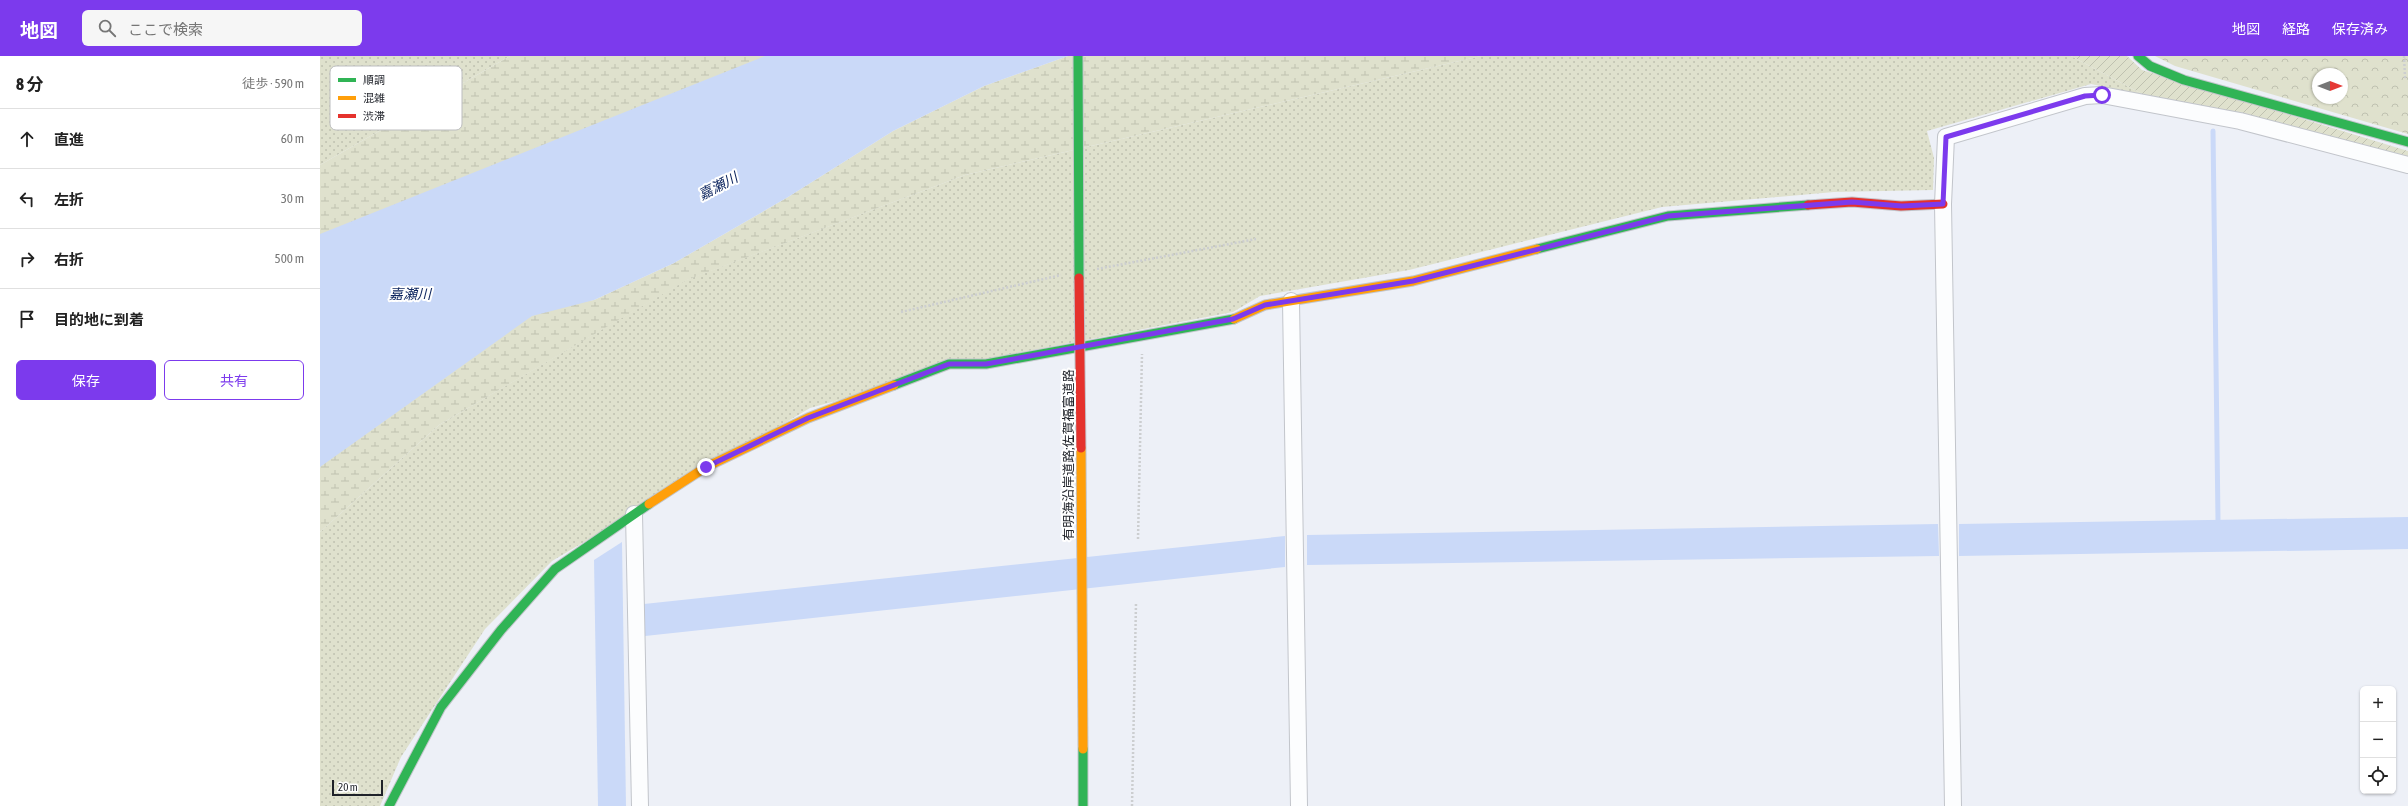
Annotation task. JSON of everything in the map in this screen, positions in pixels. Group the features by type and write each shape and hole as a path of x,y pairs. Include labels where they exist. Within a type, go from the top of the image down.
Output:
{"main road":[{"name":"有明海沿岸道路;佐賀福富道路","path":"1078,56 1083,806"},
{"path":"2138,56 2150,66 2184,80 2408,142"},
{"path":"390,806 441,707 501,630 556,569 634,514 706,467 808,418 949,364 986,364 1233,319 1265,305 1413,281 1668,216 1852,202 1902,206 1943,204"}],"street":[{"path":"1953,806 1943,204 1946,137 2085,96 2102,95 2240,121 2408,166"},
{"path":"1291,301 1299,806"},
{"path":"634,514 640,806"}],"path":[{"path":"2404,56 2405,77 2408,78"},
{"path":"1138,539 1142,336"},
{"path":"1132,806 1136,602"}],"green space":[{"path":"320,56 510,56 462,84 462,66 330,66 330,130 381,130 320,165"},
{"path":"510,56 794,56 320,246 320,165 381,130 462,130 462,84"},
{"path":"1068,56 1481,56 965,175 687,280 439,425 320,532 320,381 465,322 594,300 674,263 788,197 893,131 984,86"},
{"path":"1481,56 2071,56 2144,95 2091,84 1927,131 1934,158 1933,190 1834,192 1662,207 1409,270 1260,296 1233,312 991,358 810,408 552,561 485,629 401,757 380,806 320,806 320,532 439,425 686,280 965,175"},
{"path":"2071,56 2127,56 2142,70 2408,151 2408,161 2236,114 2144,95"},
{"path":"2155,56 2408,56 2408,134 2175,66"}],"water":[{"name":"嘉瀬川","path":"765,56 1068,56 984,86 893,131 788,197 674,263 594,300 532,316 320,467 320,234"},
{"path":"2408,517 2408,549 1959,556 1959,524"},
{"path":"1938,524 1939,556 1307,565 1307,535"},
{"path":"1285,536 1285,567 645,636 644,604"},
{"path":"622,542 626,806 598,806 594,560"}],"waterway":[{"path":"2213,131 2218,520"}],"traffic: fast":[{"path":"1078,56 1079,278"},
{"path":"2138,56 2150,66 2184,80 2408,142"},
{"path":"1537,249 1668,216 1808,205"},
{"path":"894,385 949,364 986,364 1234,319"},
{"path":"389,806 441,707 501,630 555,569 649,504"},
{"path":"1083,749 1083,806"}],"traffic: slow":[{"path":"1234,319 1265,305 1413,281 1537,249"},
{"path":"649,504 706,467 808,418 894,385"},
{"path":"1081,448 1083,749"}],"traffic: jam":[{"path":"1808,205 1852,202 1901,206 1943,204"},
{"path":"1079,278 1081,448"}],"route":[{"path":"706,467 808,418 949,364 986,364 1233,319 1265,305 1413,281 1668,216 1852,202 1902,206 1943,204 1946,137 2085,96 2102,95"}]}
